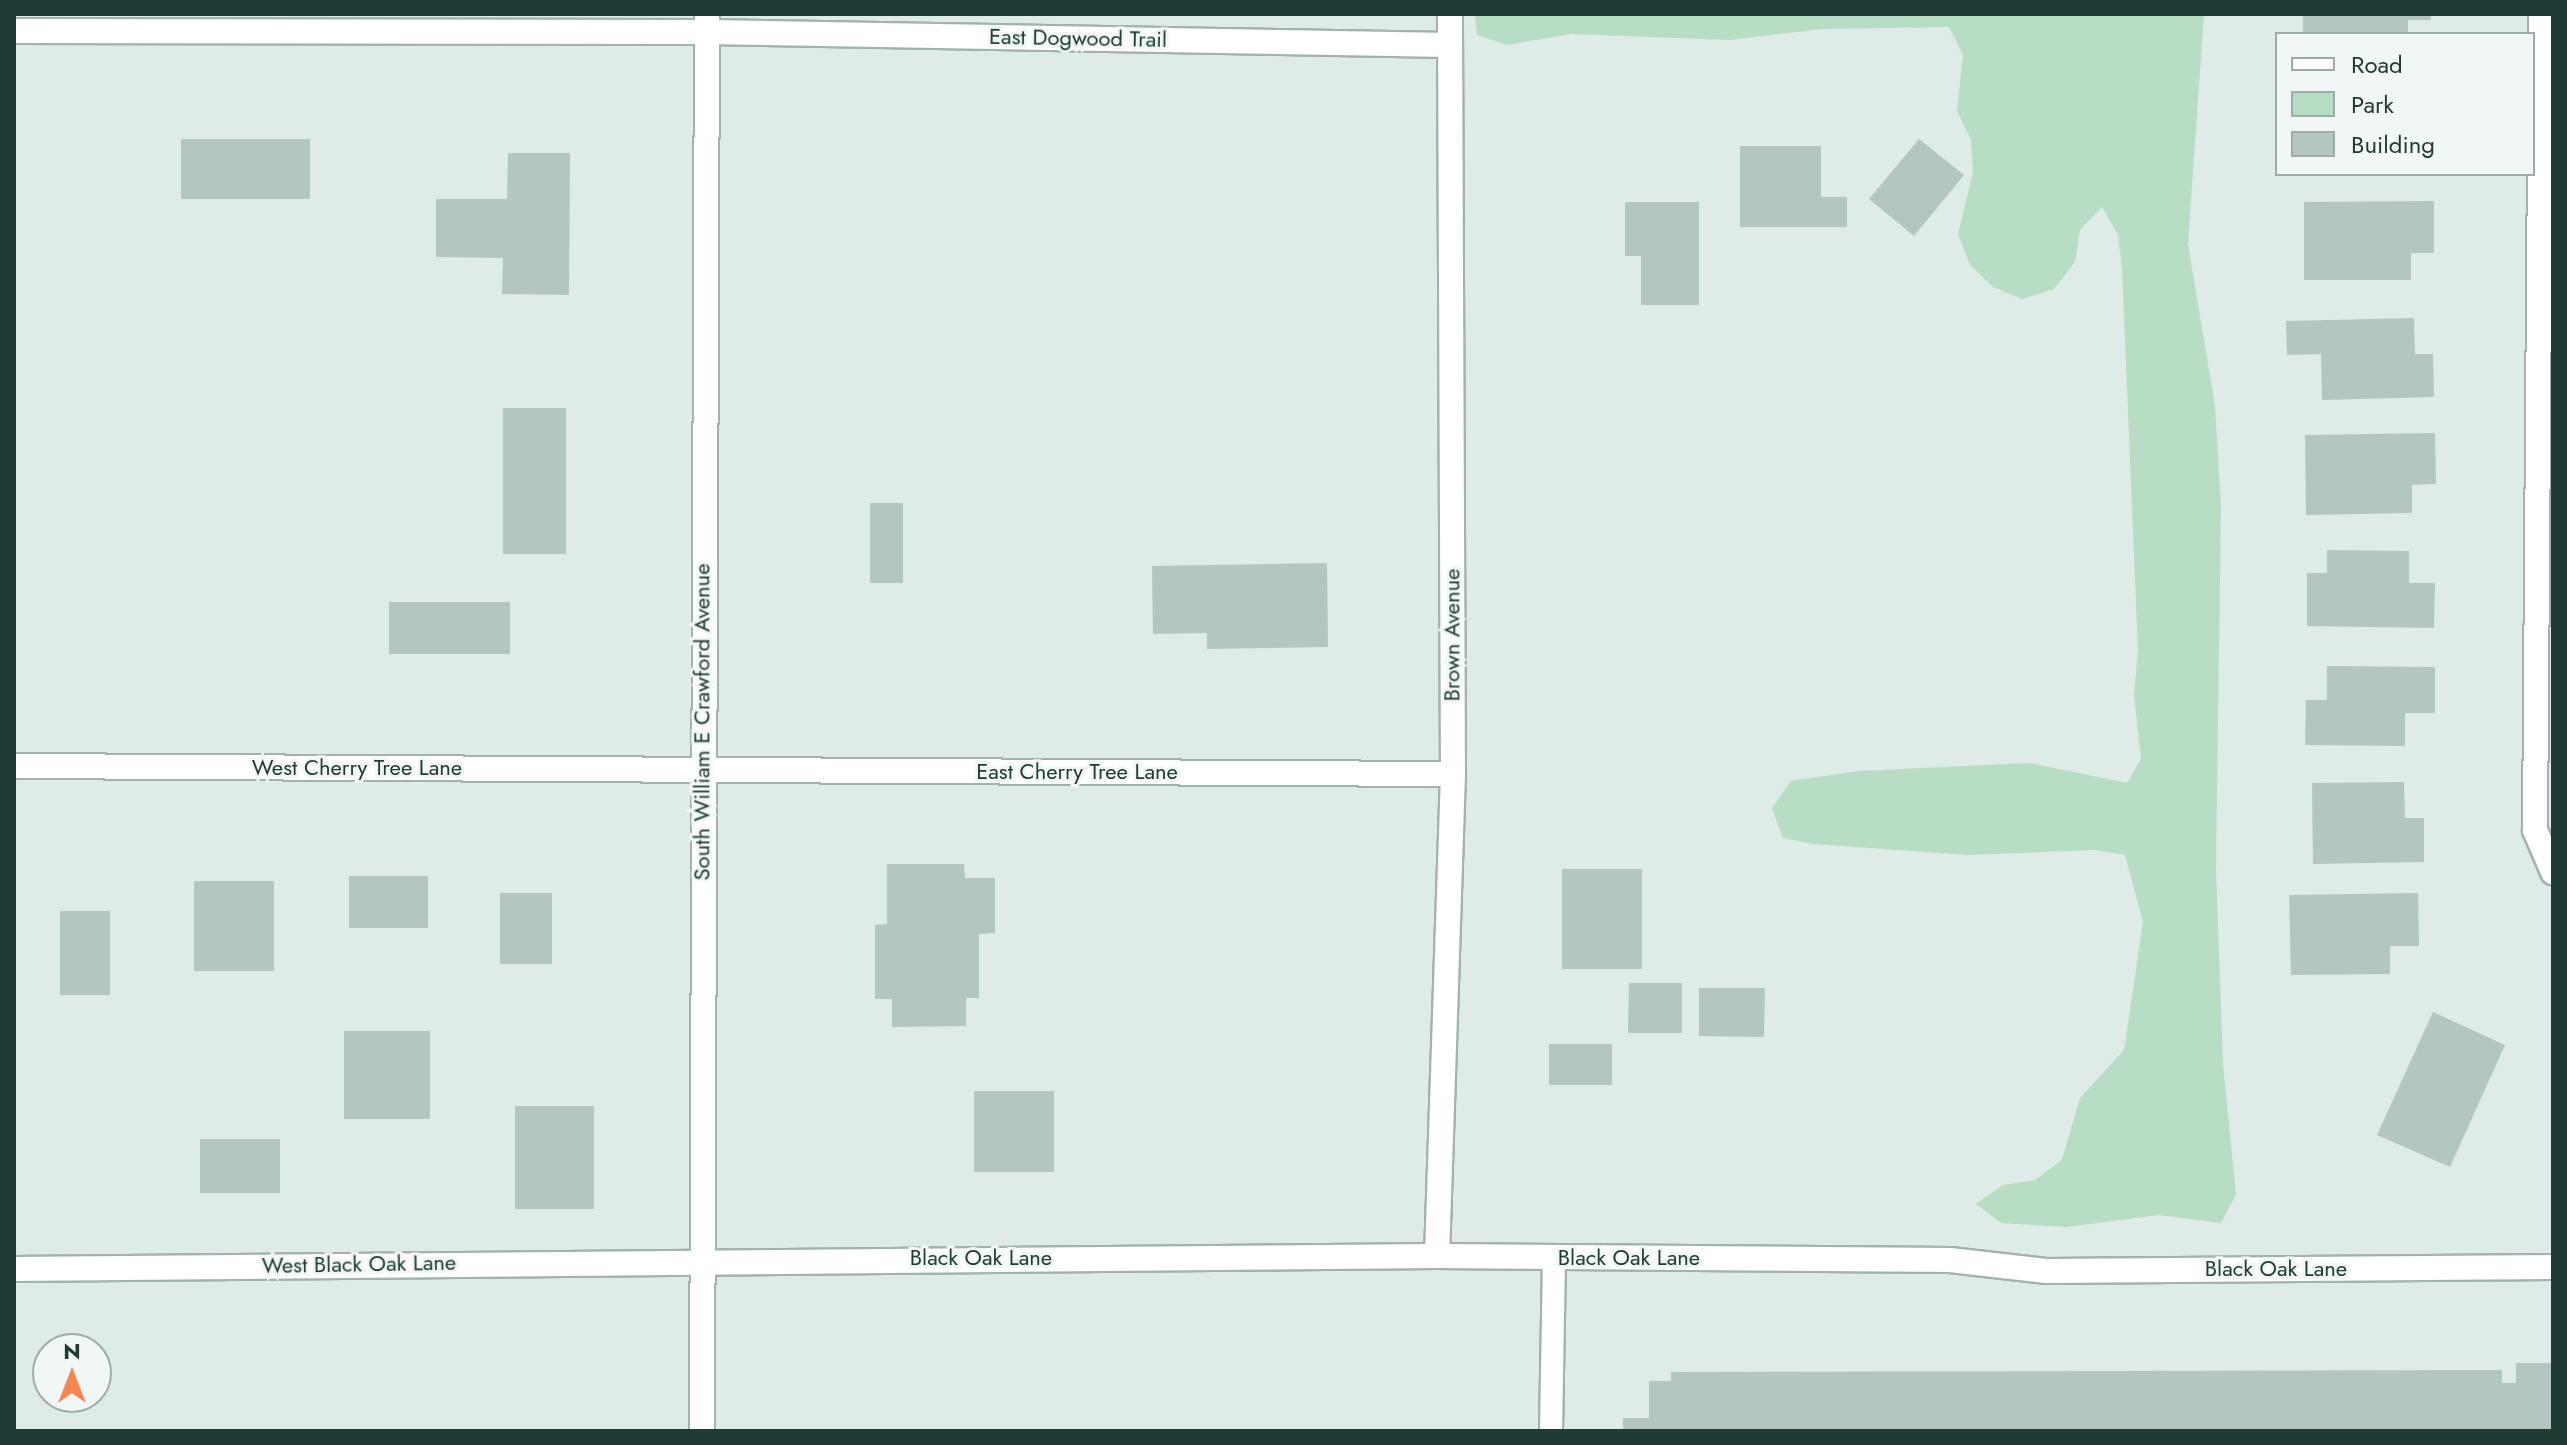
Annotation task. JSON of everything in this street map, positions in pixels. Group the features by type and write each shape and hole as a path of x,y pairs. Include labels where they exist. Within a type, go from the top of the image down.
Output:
{"street":[{"name":"Brown Avenue","path":"1437,1256 1453,774 1450,14"},
{"path":"2541,14 2547,97 2544,623 2535,830 2553,872"},
{"name":"East Dogwood Trail","path":"14,31 707,23 1450,45"},
{"name":"South William E Crawford Avenue","path":"702,1431 701,770 707,23"},
{"name":"West Cherry Tree Lane","path":"14,766 701,770"},
{"name":"East Cherry Tree Lane","path":"701,770 1453,774"},
{"name":"Black Oak Lane","path":"704,1259 1437,1256 1950,1260 2047,1271 2553,1267"},
{"name":"West Black Oak Lane","path":"14,1269 704,1259"}],"lane":[{"path":"1551,1431 1554,1258"}],"green space":[{"path":"1475,14 2204,14 2188,244 2215,405 2221,506 2216,869 2223,1064 2236,1195 2221,1223 2159,1215 2067,1227 2001,1223 1976,1204 2003,1185 2035,1180 2062,1160 2080,1098 2124,1050 2143,922 2125,855 2094,850 1968,855 1813,844 1783,838 1772,808 1791,781 1858,771 2029,763 2127,783 2141,759 2134,695 2138,651 2122,268 2118,235 2102,207 2080,230 2075,262 2054,289 2022,299 1993,287 1970,265 1958,234 1973,172 1971,140 1957,111 1963,55 1949,27 1823,29 1729,40 1571,34 1507,45 1477,35"}],"building":[{"path":"2303,14 2431,14 2431,20 2408,20 2408,32 2303,32"},
{"path":"181,139 310,139 310,199 181,199"},
{"path":"1919,139 1964,175 1914,236 1869,199"},
{"path":"1740,146 1821,146 1821,197 1847,197 1847,227 1740,227"},
{"path":"508,153 570,153 569,295 502,294 503,258 436,257 436,199 507,199"},
{"path":"2434,201 2434,253 2411,253 2411,280 2304,280 2304,202"},
{"path":"1625,202 1699,202 1699,305 1641,305 1641,256 1625,256"},
{"path":"2414,318 2415,354 2433,354 2434,397 2322,400 2321,354 2287,355 2286,321"},
{"path":"503,408 566,408 566,554 503,554"},
{"path":"2435,433 2436,484 2412,485 2412,513 2306,515 2305,435"},
{"path":"870,503 903,503 903,583 870,583"},
{"path":"2327,550 2409,551 2409,583 2435,583 2434,628 2307,626 2307,573 2327,573"},
{"path":"1327,563 1328,647 1207,649 1207,633 1153,634 1152,566"},
{"path":"389,602 510,602 510,654 389,654"},
{"path":"2327,666 2435,667 2435,713 2405,713 2405,746 2305,745 2306,700 2327,700"},
{"path":"2404,782 2405,818 2424,818 2424,862 2313,864 2312,783"},
{"path":"887,864 964,864 965,878 995,878 995,933 979,934 979,998 966,998 966,1026 892,1027 892,999 875,999 875,925 887,924"},
{"path":"1562,869 1642,869 1642,969 1562,969"},
{"path":"349,876 428,876 428,928 349,928"},
{"path":"194,881 274,881 274,971 194,971"},
{"path":"500,893 552,893 552,964 500,964"},
{"path":"2418,893 2419,946 2390,946 2390,974 2291,975 2289,895"},
{"path":"60,911 110,911 110,995 60,995"},
{"path":"1629,983 1682,983 1682,1033 1628,1033"},
{"path":"1699,988 1765,988 1764,1037 1699,1036"},
{"path":"2433,1012 2505,1045 2450,1167 2377,1135"},
{"path":"344,1031 430,1031 430,1119 344,1119"},
{"path":"1549,1044 1612,1044 1612,1085 1549,1085"},
{"path":"974,1091 1054,1091 1054,1172 974,1172"},
{"path":"515,1106 594,1106 594,1209 515,1209"},
{"path":"200,1139 280,1139 280,1193 200,1193"},
{"path":"2516,1363 2553,1363 2553,1431 1623,1431 1623,1418 1649,1418 1649,1381 1671,1381 1671,1372 2502,1370 2502,1383 2516,1383"}]}
